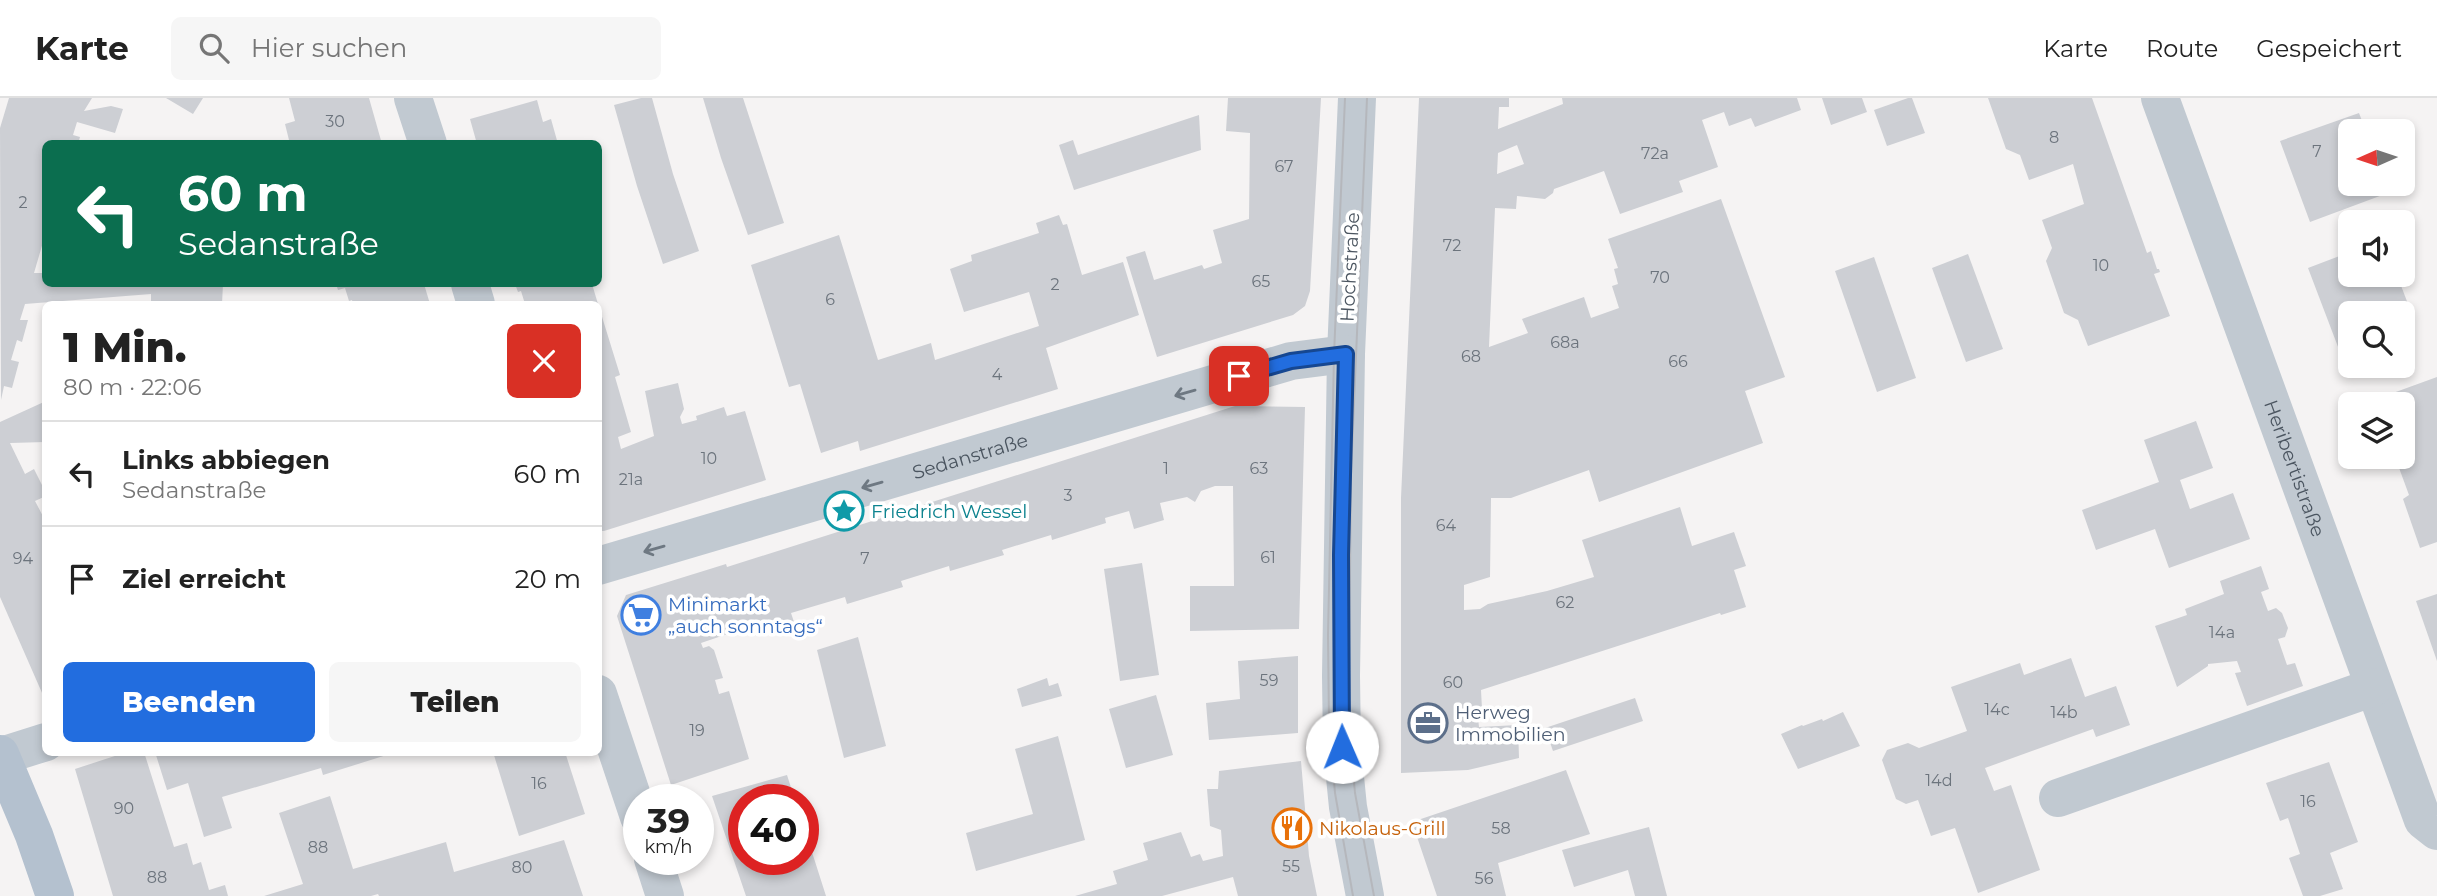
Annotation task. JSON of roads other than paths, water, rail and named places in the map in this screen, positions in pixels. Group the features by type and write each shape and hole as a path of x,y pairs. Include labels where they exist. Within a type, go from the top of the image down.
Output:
{"main road":[{"path":"1,755 34,835 55,896"}],"street":[{"path":"414,98 427,140"},
{"name":"Hochstraße","path":"1357,98 1341,555 1342,747 1348,807 1365,896"},
{"name":"Heribertistraße","path":"2160,98 2423,820 2437,831"},
{"name":"Sedanstraße","path":"602,565 1291,361 1346,354"},
{"path":"2058,797 2374,687"},
{"path":"602,706 628,784"},
{"path":"1,755 42,743"},
{"path":"658,875 665,896"}],"tram line":[{"path":"1345,98 1334,355 1328,635 1329,724 1335,793 1353,896"},
{"path":"1367,98 1351,474 1349,673 1350,738 1355,793 1374,896"}],"place":[{"name":"Friedrich Wessel","path":"844,511"},
{"name":"Minimarkt „auch sonntags“","path":"641,615"},
{"name":"Herweg Immobilien","path":"1428,723"},
{"name":"Nikolaus-Grill","path":"1292,828"}]}
